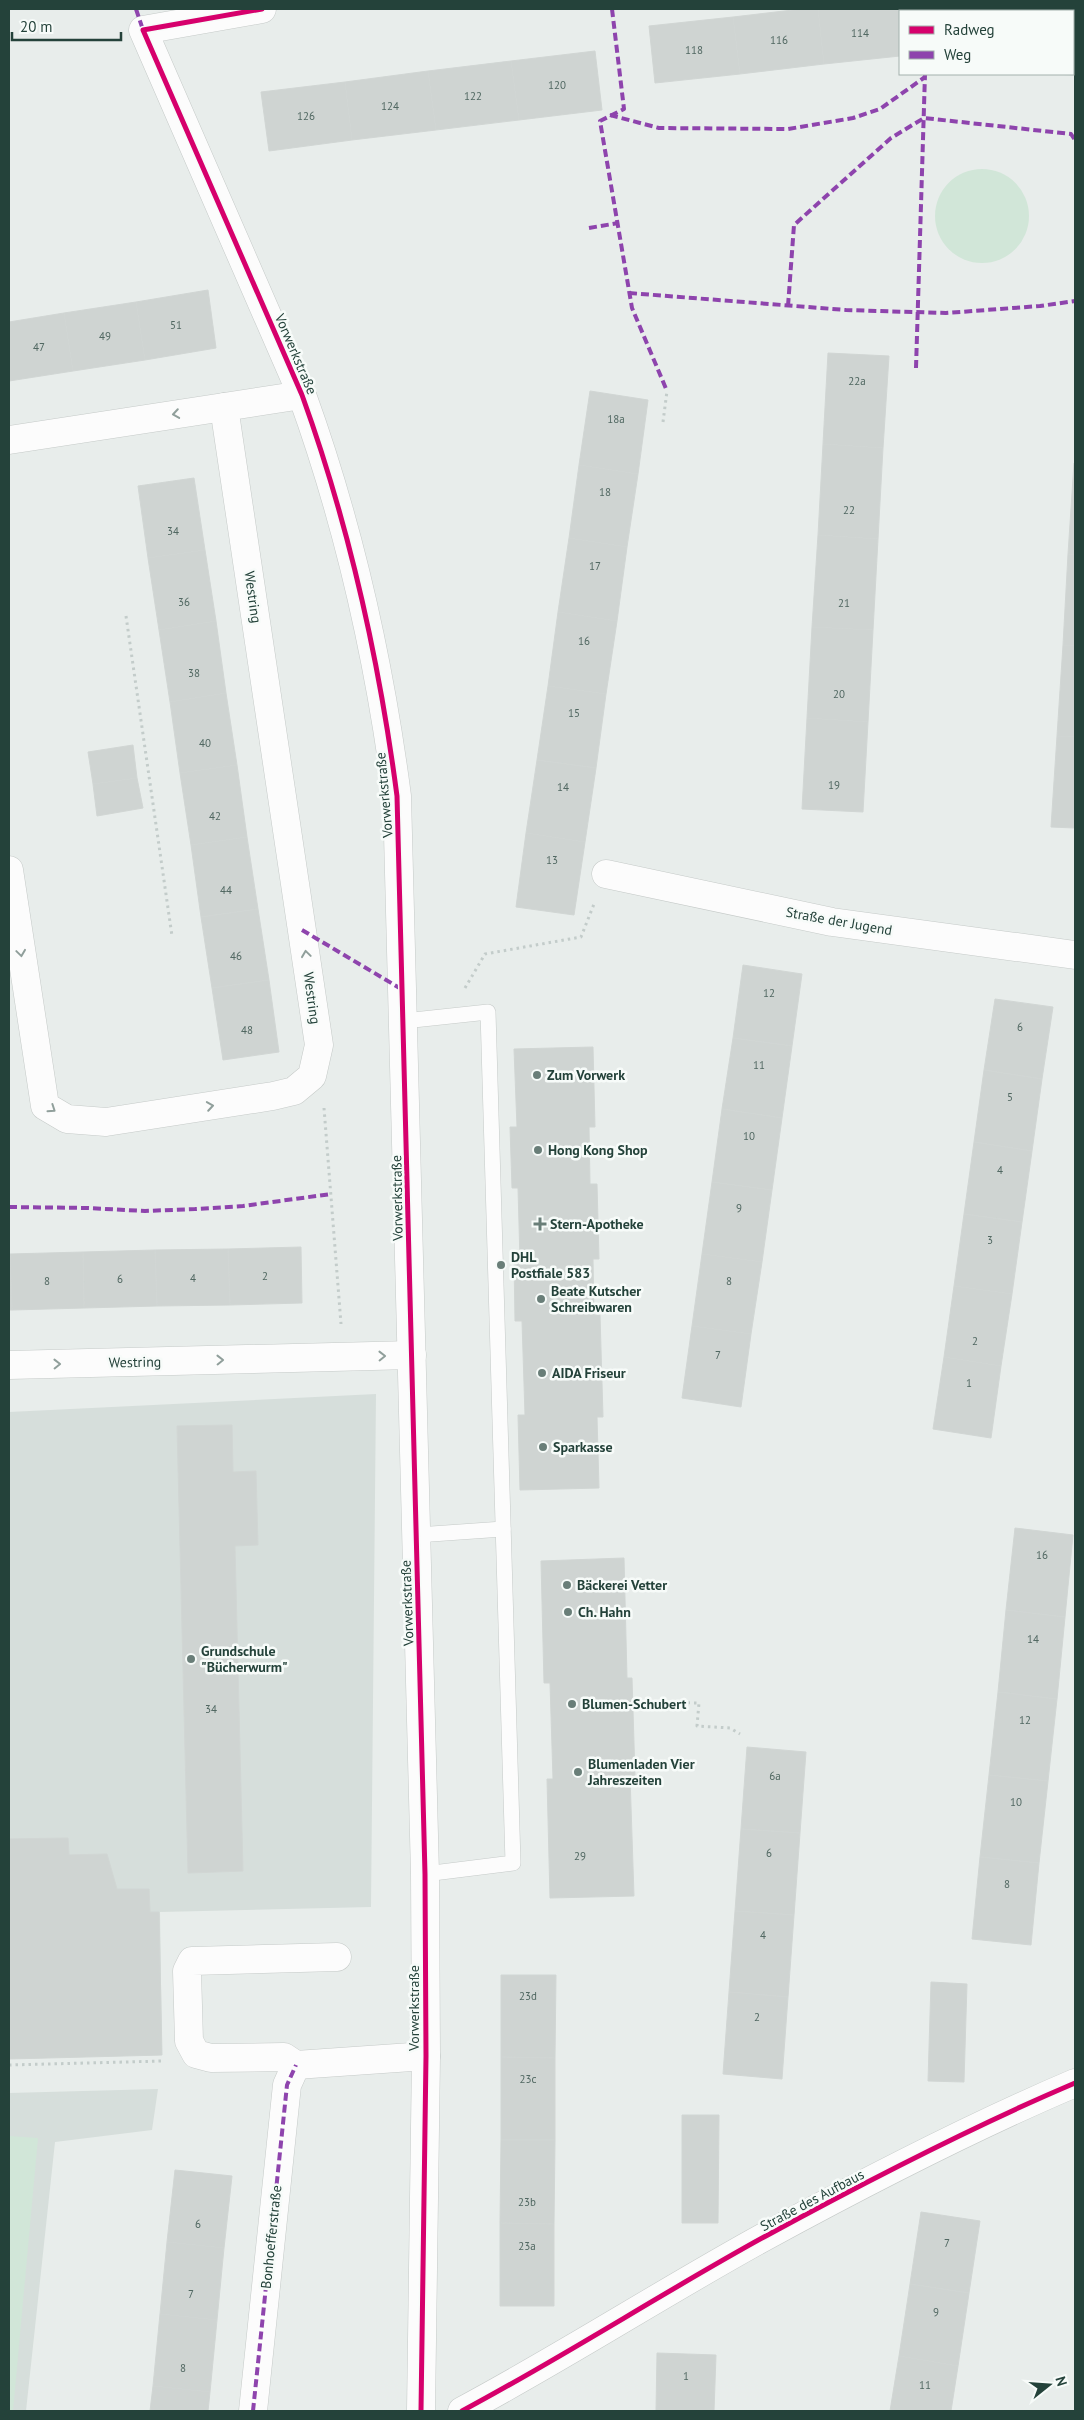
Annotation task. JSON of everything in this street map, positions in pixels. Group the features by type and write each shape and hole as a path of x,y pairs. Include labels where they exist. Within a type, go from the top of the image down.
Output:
{"street":[{"name":"Vorwerkstraße","path":"262,9 142,30 302,395 337,498 369,628 388,725 398,796 426,1874 426,2056 421,2411"},
{"path":"9,440 302,395"},
{"name":"Westring","path":"9,870 45,1106 68,1119 106,1122 273,1096 294,1091 312,1076 319,1045 224,407"},
{"name":"Straße der Jugend","path":"606,874 832,922 1075,955"},
{"name":"Westring","path":"9,1365 412,1355"},
{"path":"337,1957 192,1961 187,1972 189,2041 196,2054 211,2058 284,2057 296,2065 426,2056"},
{"name":"Bonhoefferstraße","path":"253,2411 287,2085 296,2065"},
{"name":"Straße des Aufbaus","path":"462,2411 534,2373 763,2238 1003,2114 1075,2083"}],"lane":[{"path":"404,1021 488,1012 514,1863 426,1874"},
{"path":"417,1534 503,1529"}],"path":[{"path":"663,422 667,390"},
{"path":"126,616 172,936"},
{"path":"467,1013 465,989 485,954 581,937 606,874"},
{"path":"324,1104 343,1356"},
{"path":"642,1702 699,1703 697,1726 730,1728 740,1734"},
{"path":"9,2065 170,2061 203,2056"}],"shaded area":[{"name":"Grundschule \"Bücherwurm\"","path":"376,1394 371,1907 160,1912 162,2055 9,2059 9,1412"},
{"path":"158,2089 152,2130 55,2142 26,2411 9,2411 9,2093"}],"green space":[{"path":"982,169 1000,173 1015,183 1025,198 1029,216 1025,234 1015,249 1000,259 982,263 964,259 949,249 939,234 935,216 939,198 949,183 964,173"},
{"path":"9,2136 38,2138 13,2411 9,2411"}],"building":[{"path":"801,9 818,9 824,64 740,74 733,17"},
{"path":"818,9 904,9 899,10 899,56 824,64"},
{"path":"991,9 1008,10 964,10"},
{"path":"1074,15 1075,15 1074,75"},
{"path":"733,17 740,74 655,83 649,26"},
{"path":"595,51 602,110 519,120 511,61"},
{"path":"511,61 519,120 436,130 428,71"},
{"path":"428,71 436,130 352,140 345,82"},
{"path":"345,82 352,140 269,151 261,92"},
{"path":"208,290 216,348 145,360 136,302"},
{"path":"136,302 145,360 73,371 64,313"},
{"path":"64,313 73,371 9,381 9,322"},
{"path":"828,353 889,356 883,448 823,444"},
{"path":"590,391 648,400 638,474 579,465"},
{"path":"823,444 883,448 878,539 818,535"},
{"path":"1075,463 1075,555 1068,554"},
{"path":"579,465 638,474 627,547 569,538"},
{"path":"194,478 205,550 148,558 138,486"},
{"path":"818,535 878,539 873,630 812,627"},
{"path":"569,538 627,547 617,621 558,612"},
{"path":"205,550 216,621 159,630 148,558"},
{"path":"1068,554 1075,555 1075,646 1063,645"},
{"path":"558,612 617,621 606,694 548,686"},
{"path":"216,621 226,693 170,702 159,630"},
{"path":"812,627 873,630 868,722 807,718"},
{"path":"1063,645 1075,646 1075,737 1057,736"},
{"path":"548,686 606,694 596,768 537,760"},
{"path":"226,693 237,765 180,773 170,702"},
{"path":"807,718 868,722 863,812 802,809"},
{"path":"1057,736 1075,737 1075,828 1051,827"},
{"path":"133,745 137,778 93,784 88,752"},
{"path":"537,760 596,768 585,842 526,833"},
{"path":"237,765 247,837 191,845 180,773"},
{"path":"137,778 143,808 97,816 93,784"},
{"path":"526,833 585,842 574,915 516,907"},
{"path":"247,837 258,909 201,917 191,845"},
{"path":"258,909 269,980 212,988 201,917"},
{"path":"743,965 802,974 792,1046 733,1038"},
{"path":"269,980 279,1052 223,1060 212,988"},
{"path":"995,999 1053,1007 1042,1079 984,1070"},
{"path":"733,1038 792,1046 782,1118 722,1109"},
{"path":"593,1047 595,1127 589,1127 590,1184 597,1184 599,1259 593,1259 594,1315 600,1315 603,1417 597,1417 599,1488 520,1490 518,1415 525,1415 522,1321 515,1321 514,1260 520,1260 518,1188 512,1188 510,1127 517,1127 514,1049"},
{"path":"984,1070 1042,1079 1032,1151 974,1142"},
{"path":"722,1109 782,1118 772,1190 712,1182"},
{"path":"974,1142 1032,1151 1022,1222 964,1214"},
{"path":"712,1182 772,1190 762,1262 702,1254"},
{"path":"964,1214 1022,1222 1012,1294 954,1286"},
{"path":"301,1247 302,1303 230,1305 228,1249"},
{"path":"228,1249 230,1305 157,1306 155,1250"},
{"path":"155,1250 157,1306 84,1308 83,1252"},
{"path":"83,1252 84,1308 12,1310 10,1254"},
{"path":"10,1254 12,1310 9,1310"},
{"path":"702,1254 762,1262 751,1334 692,1326"},
{"path":"954,1286 1012,1294 1001,1366 944,1357"},
{"path":"692,1326 751,1334 741,1407 682,1398"},
{"path":"944,1357 1001,1366 991,1438 933,1429"},
{"name":"Grundschule \"Bücherwurm\"","path":"232,1425 233,1472 256,1471 258,1545 235,1546 243,1871 188,1873 177,1426"},
{"path":"1015,1528 1073,1535 1065,1617 1006,1610"},
{"path":"624,1558 627,1678 632,1678 635,1776 630,1776 634,1896 550,1898 547,1779 553,1779 550,1683 544,1683 541,1561"},
{"path":"1006,1610 1065,1617 1057,1699 998,1692"},
{"path":"998,1692 1057,1699 1048,1781 989,1775"},
{"path":"747,1747 806,1752 800,1833 741,1829"},
{"path":"989,1775 1048,1781 1039,1863 980,1857"},
{"path":"741,1829 800,1833 794,1915 735,1911"},
{"path":"68,1838 69,1855 107,1854 117,1889 149,1889 150,1912 159,1912 162,2055 9,2059 9,1839"},
{"path":"980,1857 1039,1863 1031,1945 972,1939"},
{"path":"735,1911 794,1915 788,1997 729,1992"},
{"path":"501,1975 556,1975 555,2058 501,2057"},
{"path":"931,1982 967,1984 964,2082 928,2081"},
{"path":"729,1992 788,1997 782,2079 723,2074"},
{"path":"501,2057 555,2058 555,2140 501,2140"},
{"path":"682,2115 719,2115 718,2223 682,2223"},
{"path":"501,2140 555,2140 554,2224 500,2223"},
{"path":"175,2170 232,2176 224,2248 167,2242"},
{"path":"921,2212 980,2221 969,2293 910,2284"},
{"path":"500,2223 554,2224 554,2306 500,2306"},
{"path":"167,2242 224,2248 217,2320 160,2314"},
{"path":"910,2284 969,2293 958,2366 899,2356"},
{"path":"160,2314 217,2320 210,2392 153,2386"},
{"path":"657,2353 716,2355 714,2411 656,2411"},
{"path":"899,2356 958,2366 951,2411 890,2411"},
{"path":"153,2386 210,2392 208,2411 150,2411"}],"marked path":[{"path":"136,9 143,30"},
{"path":"612,9 624,109 600,121 632,308 667,391"},
{"path":"916,368 925,75"},
{"path":"610,115 659,128 788,129 853,118 880,109 925,77"},
{"path":"788,306 794,225 891,138 924,118 1071,134 1075,140"},
{"path":"589,228 618,223"},
{"path":"629,293 846,310 946,313 1040,306 1075,301"},
{"path":"302,930 403,990"},
{"path":"9,1207 145,1211 195,1209 243,1206 331,1194"},
{"path":"253,2411 287,2085 296,2065"}],"cycle path":[{"path":"262,9 143,30 302,395 319,444 348,543 360,593 381,694 397,796 425,1874 426,2056 421,2411"},
{"path":"462,2411 802,2216 957,2137 1075,2083"}],"place":[{"name":"Zum Vorwerk","path":"537,1075"},
{"name":"Hong Kong Shop","path":"538,1150"},
{"name":"Stern-Apotheke","path":"540,1224"},
{"name":"DHL Postfiale 583","path":"501,1265"},
{"name":"Beate Kutscher Schreibwaren","path":"541,1299"},
{"name":"AIDA Friseur","path":"542,1373"},
{"name":"Sparkasse","path":"543,1447"},
{"name":"Bäckerei Vetter","path":"567,1585"},
{"name":"Ch. Hahn","path":"568,1612"},
{"name":"Grundschule \"Bücherwurm\"","path":"191,1659"},
{"name":"Blumen-Schubert","path":"572,1704"},
{"name":"Blumenladen Vier Jahreszeiten","path":"578,1772"}]}
